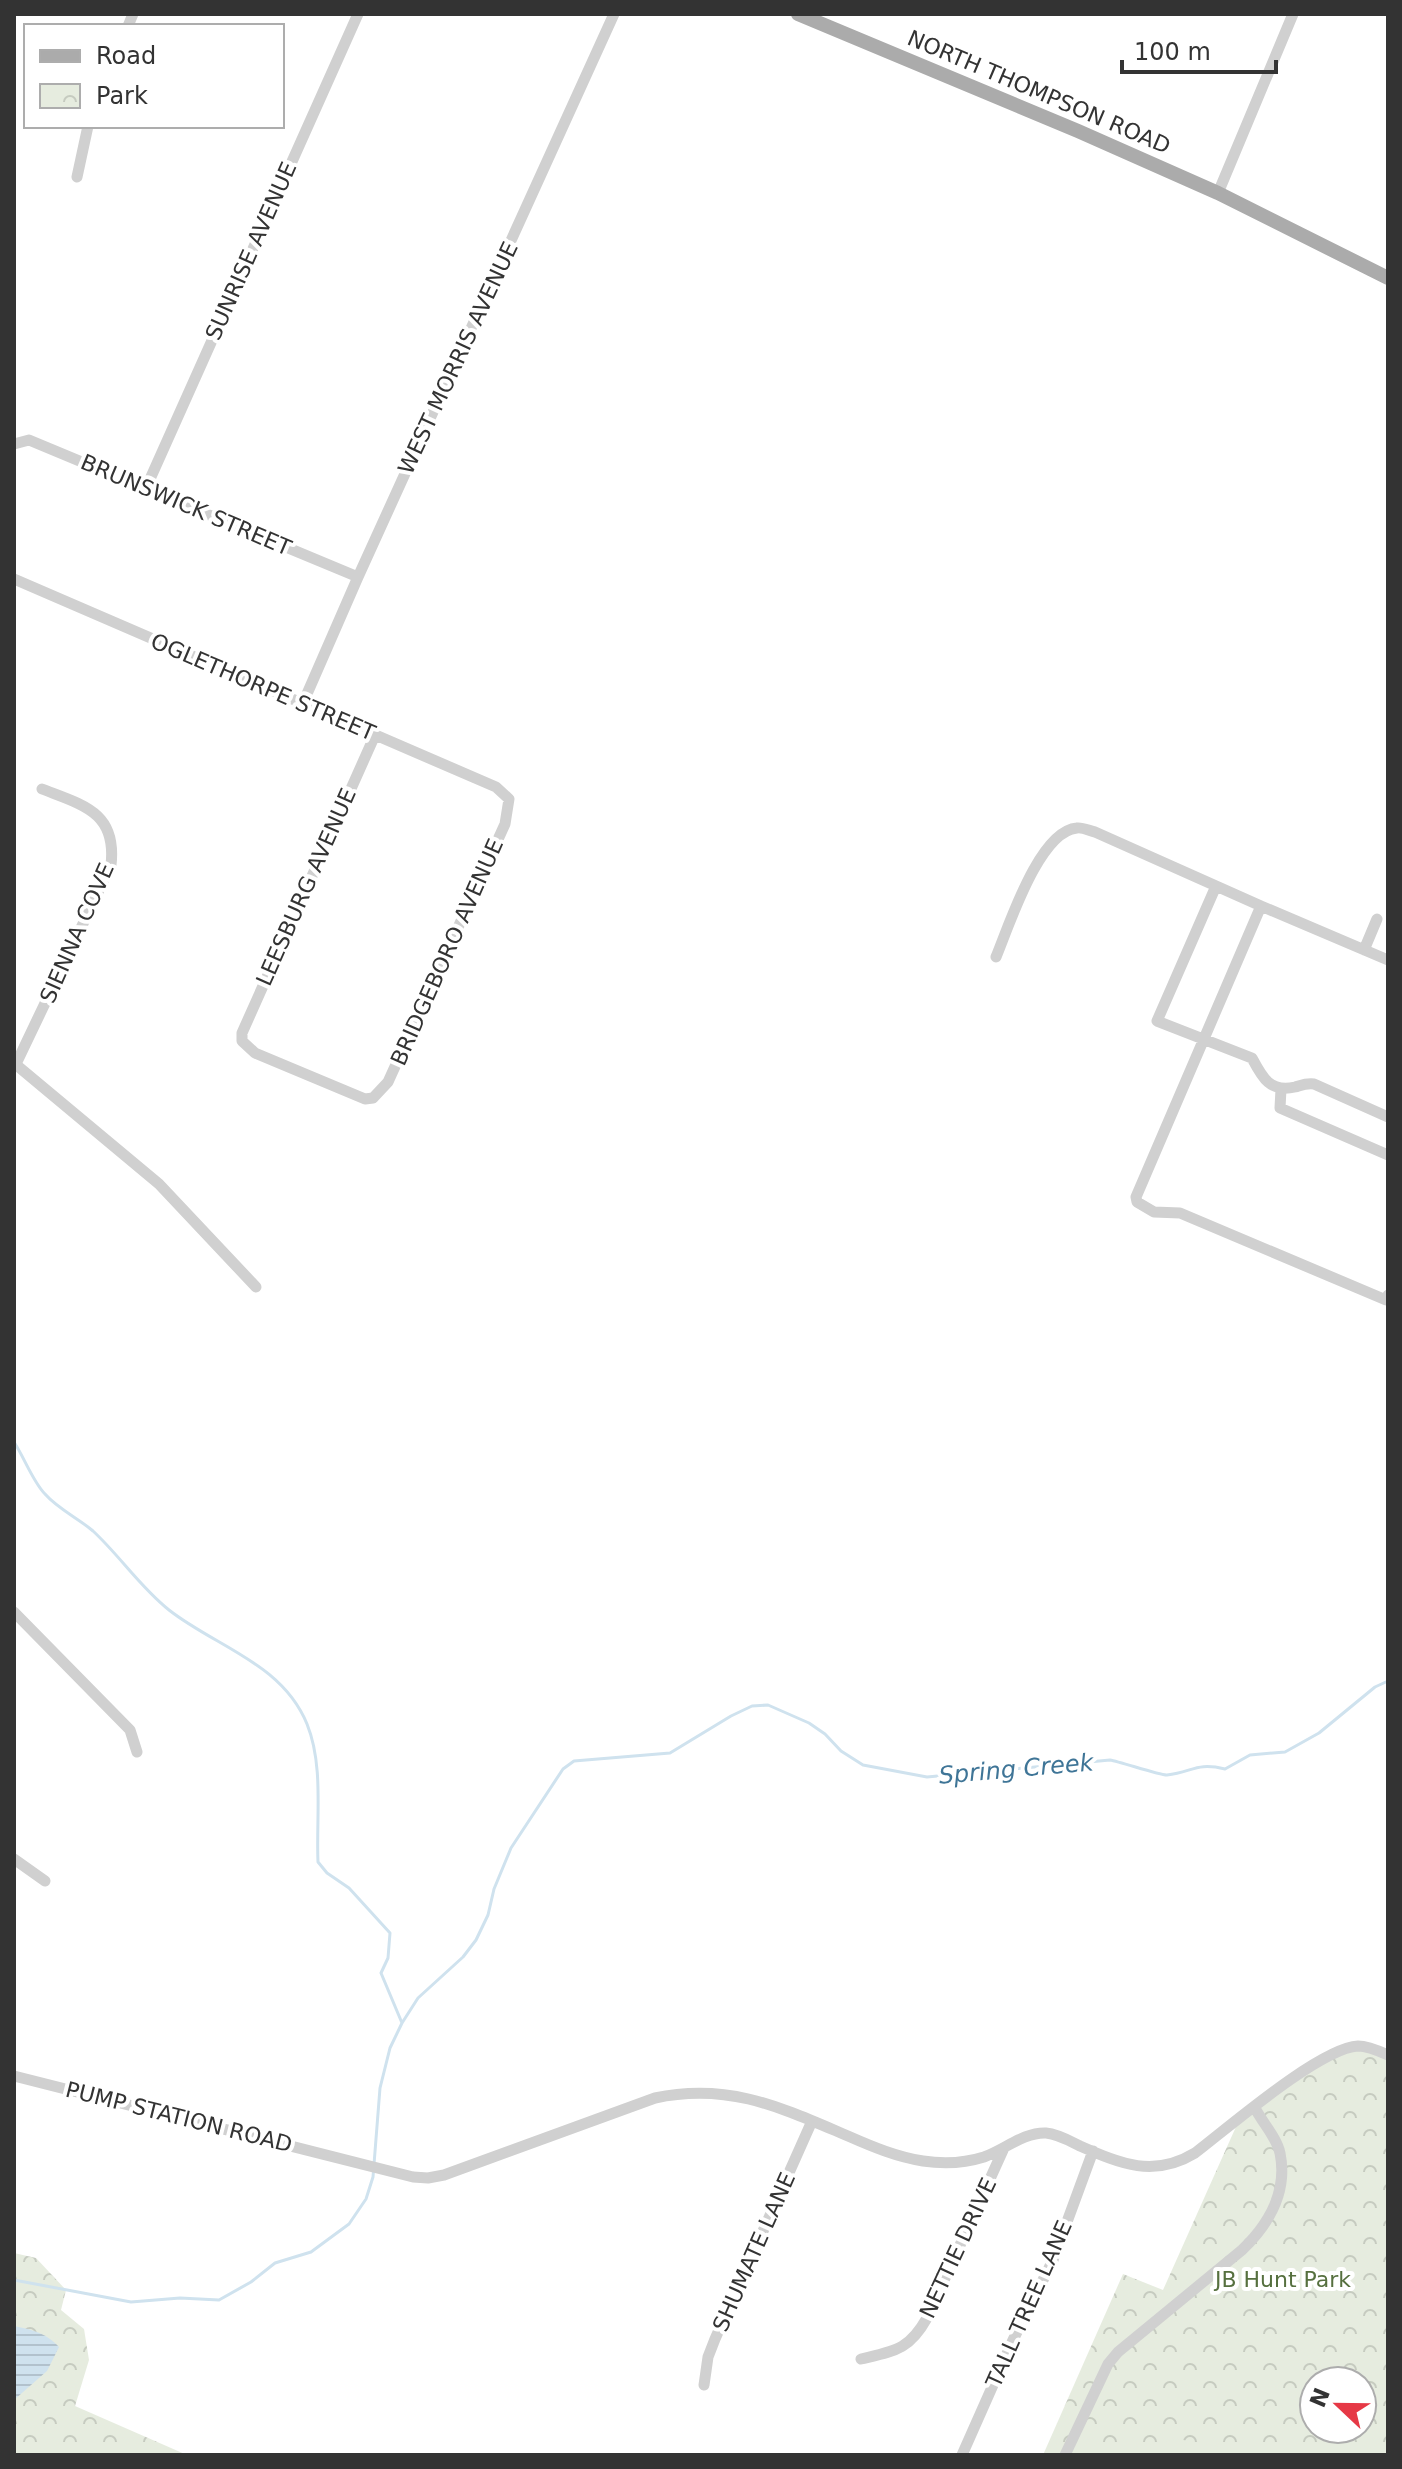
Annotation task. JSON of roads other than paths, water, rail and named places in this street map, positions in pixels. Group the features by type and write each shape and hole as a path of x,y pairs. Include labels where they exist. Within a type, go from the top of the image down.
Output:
{"main road":[{"name":"NORTH THOMPSON ROAD","path":"798,14 1218,193 1388,278"}],"street":[{"name":"SUNRISE AVENUE","path":"146,488 358,14"},
{"name":"WEST MORRIS AVENUE","path":"303,703 614,14"},
{"path":"1218,193 1293,14"},
{"path":"77,177 88,128"},
{"name":"BRUNSWICK STREET","path":"14,444 29,440 358,577"},
{"name":"OGLETHORPE STREET","path":"14,579 496,787 509,799"},
{"name":"LEESBURG AVENUE","path":"373,1098 355,1097 255,1053 242,1041 245,1023 375,735"},
{"name":"SIENNA COVE","path":"15,1064 111,865 113,849 111,835 103,820 90,808 42,789"},
{"name":"BRIDGEBORO AVENUE","path":"373,1098 388,1082 505,824 509,799"},
{"path":"996,957 1040,857 1061,833 1077,828 1095,832 1388,960"},
{"path":"1216,886 1157,1021 1252,1058 1262,1078 1281,1089 1314,1084 1388,1117"},
{"path":"1261,906 1136,1197 1137,1202 1154,1212 1180,1213 1387,1298"},
{"path":"1364,950 1377,919"},
{"path":"15,1064 159,1184 256,1287"},
{"path":"1281,1089 1280,1108 1388,1155"},
{"path":"14,1612 130,1730 137,1752"},
{"path":"14,1859 45,1881"},
{"name":"PUMP STATION ROAD","path":"14,2076 413,2177 444,2175 655,2098 681,2092 713,2091 748,2097 878,2149 928,2162 955,2162 983,2157 1026,2137 1046,2133 1140,2167 1162,2167 1195,2153 1317,2061 1342,2049 1360,2046 1388,2055"},
{"path":"1065,2455 1108,2364 1118,2352 1242,2250 1259,2234 1274,2211 1281,2181 1280,2151 1255,2108"},
{"name":"SHUMATE LANE","path":"704,2385 708,2357 715,2339 812,2121"},
{"name":"NETTIE DRIVE","path":"861,2359 904,2348 915,2339 1004,2148"},
{"name":"TALL TREE LANE","path":"962,2455 1013,2340 1053,2260 1093,2151"}],"water":[{"path":"14,2326 39,2333 59,2347 47,2371 14,2400"}],"waterway":[{"path":"14,1442 45,1494 93,1531 159,1601 187,1623 265,1671 296,1703 307,1724 316,1757 318,1862 327,1873 349,1888 390,1933 388,1958 381,1973 402,2023"},
{"name":"Spring Creek","path":"14,2280 131,2302 180,2298 219,2300 251,2282 275,2263 311,2252 349,2224 366,2199 373,2177 380,2088 390,2048 402,2023 418,1998 463,1957 476,1940 511,1848 563,1769 574,1761 670,1753 731,1716 752,1706 768,1705 809,1723 841,1751 863,1765 927,1777 1110,1760 1167,1775 1201,1767 1225,1769 1250,1755 1285,1752 1319,1733 1375,1687 1388,1681"}],"park label":[{"name":"JB Hunt Park","path":"1283,2279"}]}
